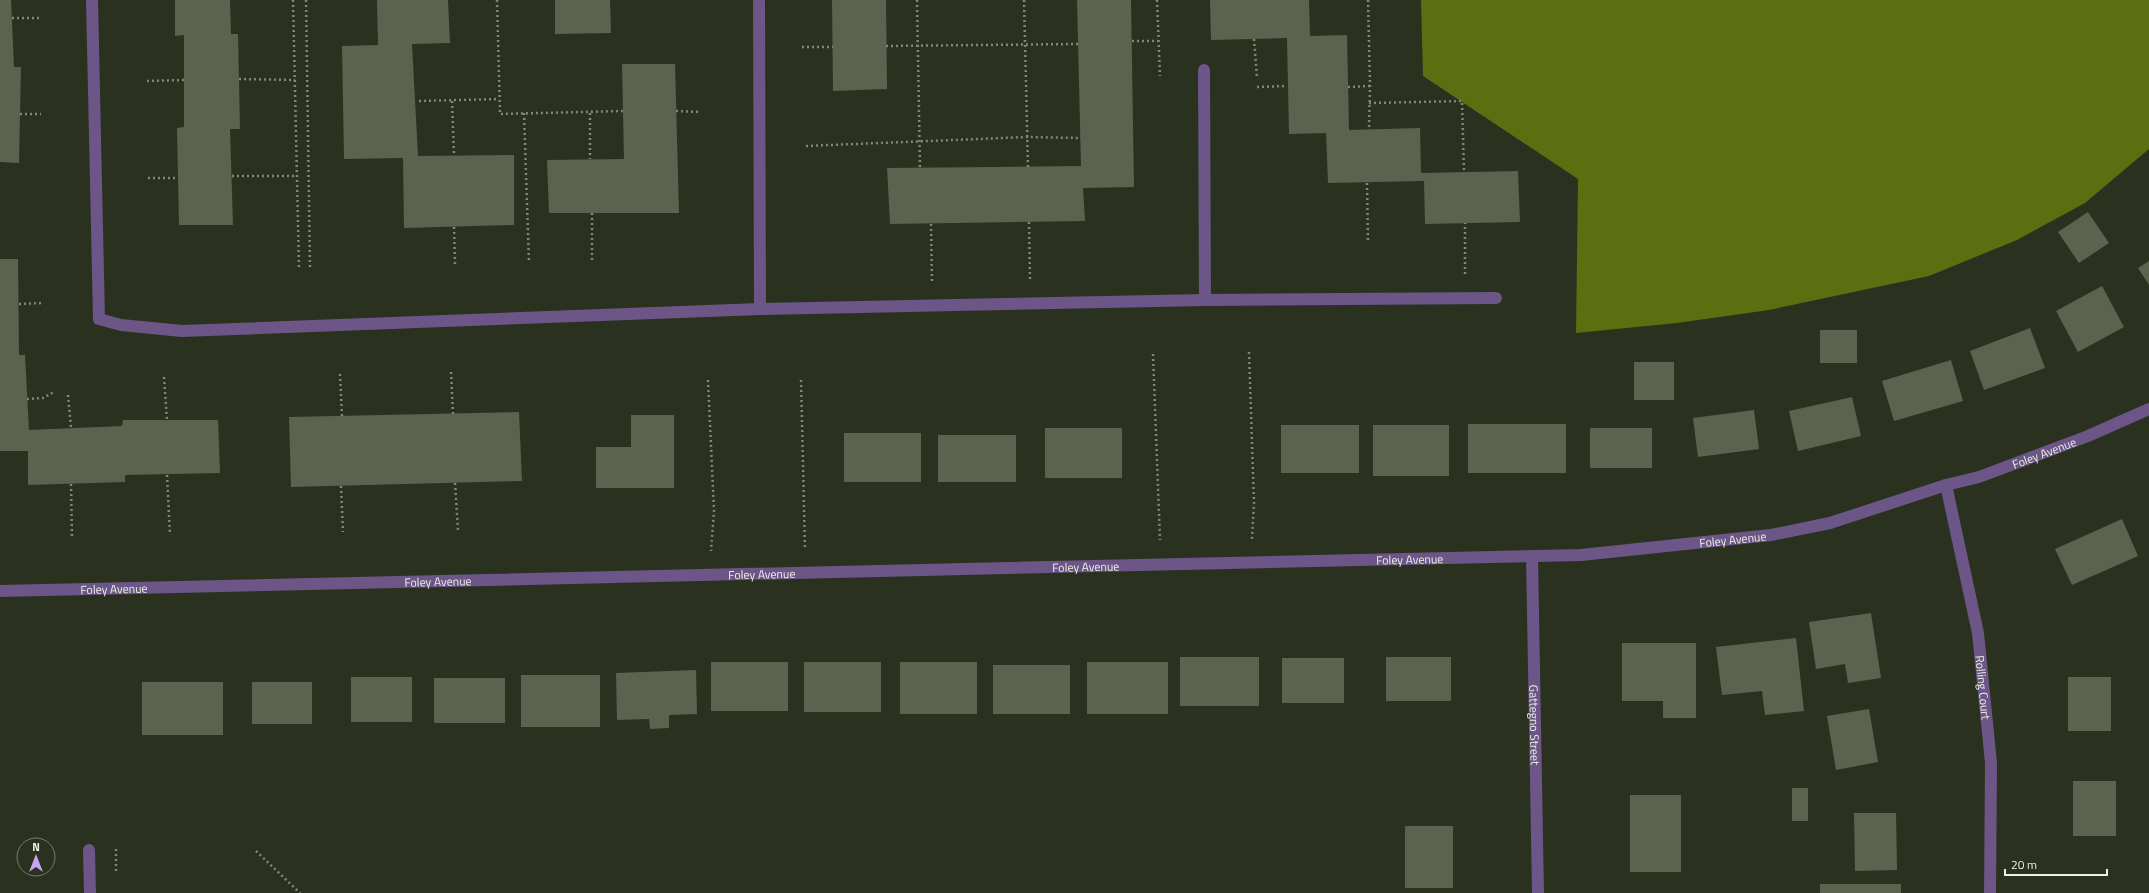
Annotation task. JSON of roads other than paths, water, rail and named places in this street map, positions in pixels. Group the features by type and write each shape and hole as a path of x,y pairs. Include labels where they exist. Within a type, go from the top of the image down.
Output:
{"street":[{"path":"92,0 98,319 121,325 182,331 760,309 1205,300 1496,298"},
{"path":"759,0 760,309"},
{"path":"1204,70 1205,300"},
{"name":"Foley Avenue","path":"0,591 1532,557 1589,554 1771,535 1830,523 1946,485 1978,477 2081,439 2149,409"},
{"name":"Rolling Court","path":"1946,485 1978,633 1991,763 1990,893"},
{"name":"Gattegno Street","path":"1532,557 1538,893"},
{"path":"89,850 90,893"}]}
